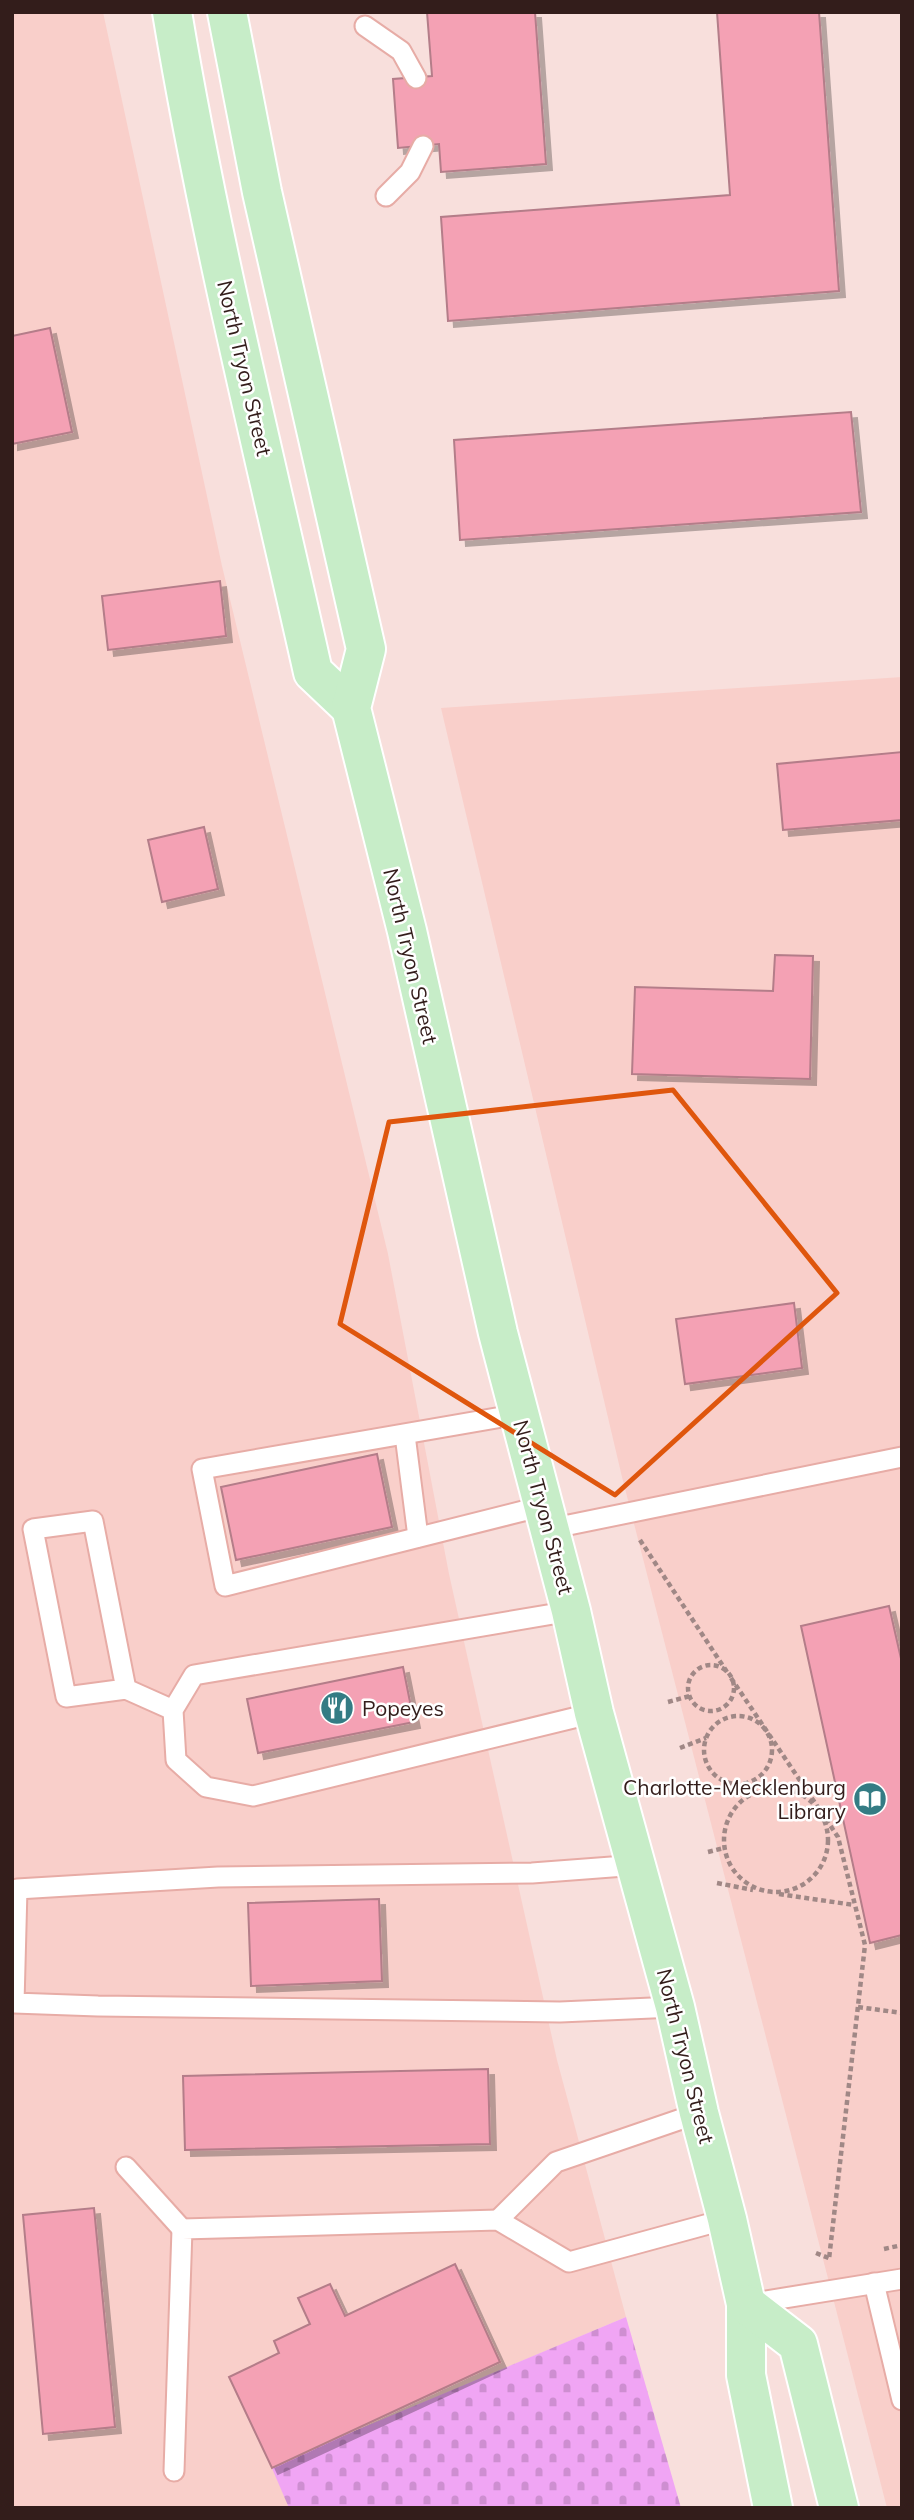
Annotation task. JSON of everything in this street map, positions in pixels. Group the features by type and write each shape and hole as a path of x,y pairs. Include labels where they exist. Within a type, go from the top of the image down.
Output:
{"main road":[{"name":"North Tryon Street","path":"172,12 212,221 313,672 351,708"},
{"name":"North Tryon Street","path":"227,12 262,192 366,649 351,708 407,931 495,1320 571,1611 594,1713 675,2007 727,2219 746,2304 746,2375 773,2508"},
{"path":"746,2304 798,2344 839,2508"}],"lane":[{"path":"365,26 401,51 416,78"},
{"path":"386,196 410,172 423,146"},
{"path":"519,1414 202,1469 225,1586 418,1537 546,1518 902,1457"},
{"path":"405,1435 418,1537"},
{"path":"126,1689 93,1521 33,1529 66,1697 126,1689 173,1710"},
{"path":"571,1611 194,1675 173,1710 176,1760 206,1787 253,1796 594,1713"},
{"path":"638,1866 532,1873 218,1877 17,1889 14,2003 560,2012 675,2007"},
{"path":"498,2220 556,2162 699,2113"},
{"path":"126,2167 182,2229 174,2471"},
{"path":"182,2229 498,2220 569,2262 727,2219"},
{"path":"746,2304 902,2279"},
{"path":"874,2283 902,2400"}],"path":[{"path":"640,1539 838,1837 865,1945 829,2259"},
{"path":"727,1672 713,1665 698,1668 689,1681 690,1696 699,1708 720,1708 726,1704 733,1692 731,1678"},
{"path":"668,1702 690,1696"},
{"path":"720,1708 724,1719"},
{"path":"741,1716 752,1718 768,1733 772,1755 768,1766 752,1782 729,1783 711,1770 706,1760 706,1738 711,1729 724,1719 741,1716"},
{"path":"680,1748 706,1738"},
{"path":"752,1782 756,1792"},
{"path":"766,1788 785,1788 802,1794 816,1805 829,1835 822,1867 811,1880 781,1893 765,1892 748,1885 734,1873 726,1857 723,1839 726,1822 736,1806 766,1788"},
{"path":"708,1852 724,1847"},
{"path":"717,1883 855,1905"},
{"path":"857,2007 902,2013"}],"highlighted area":[{"path":"673,1090 837,1293 615,1495 340,1324 389,1122"}],"shaded area":[{"path":"12,12 103,12 222,566 388,1254 449,1574 557,2060 626,2317 272,2466 289,2508 12,2508"},
{"path":"902,677 902,2508 887,2508 622,1477 441,708"}],"green space":[{"path":"626,2317 681,2508 289,2508 271,2466"}],"building":[{"path":"427,12 535,12 546,164 441,172 439,144 398,148 393,79 432,76"},
{"path":"717,12 819,12 839,291 448,321 441,217 730,195"},
{"path":"50,328 72,432 12,444 12,336"},
{"path":"851,412 861,512 460,540 454,440"},
{"path":"220,581 226,636 108,650 102,596"},
{"path":"902,752 902,820 783,830 777,764"},
{"path":"204,827 218,889 162,902 148,840"},
{"path":"775,955 813,956 810,1079 632,1074 635,987 773,991"},
{"path":"794,1303 802,1368 685,1384 676,1319"},
{"path":"377,1454 392,1527 236,1560 221,1487"},
{"name":"Charlotte-Mecklenburg Library","path":"889,1606 902,1663 902,1935 870,1943 801,1626"},
{"path":"403,1667 414,1722 258,1753 247,1699"},
{"path":"379,1899 382,1981 251,1986 248,1903"},
{"path":"488,2069 490,2144 185,2150 183,2076"},
{"path":"94,2208 115,2427 43,2434 23,2215"},
{"path":"455,2264 500,2362 272,2468 229,2377 279,2353 274,2341 310,2324 298,2298 330,2284 345,2316"}],"place":[{"name":"Popeyes","path":"337,1708"},
{"name":"Charlotte-Mecklenburg Library","path":"870,1799"}]}
